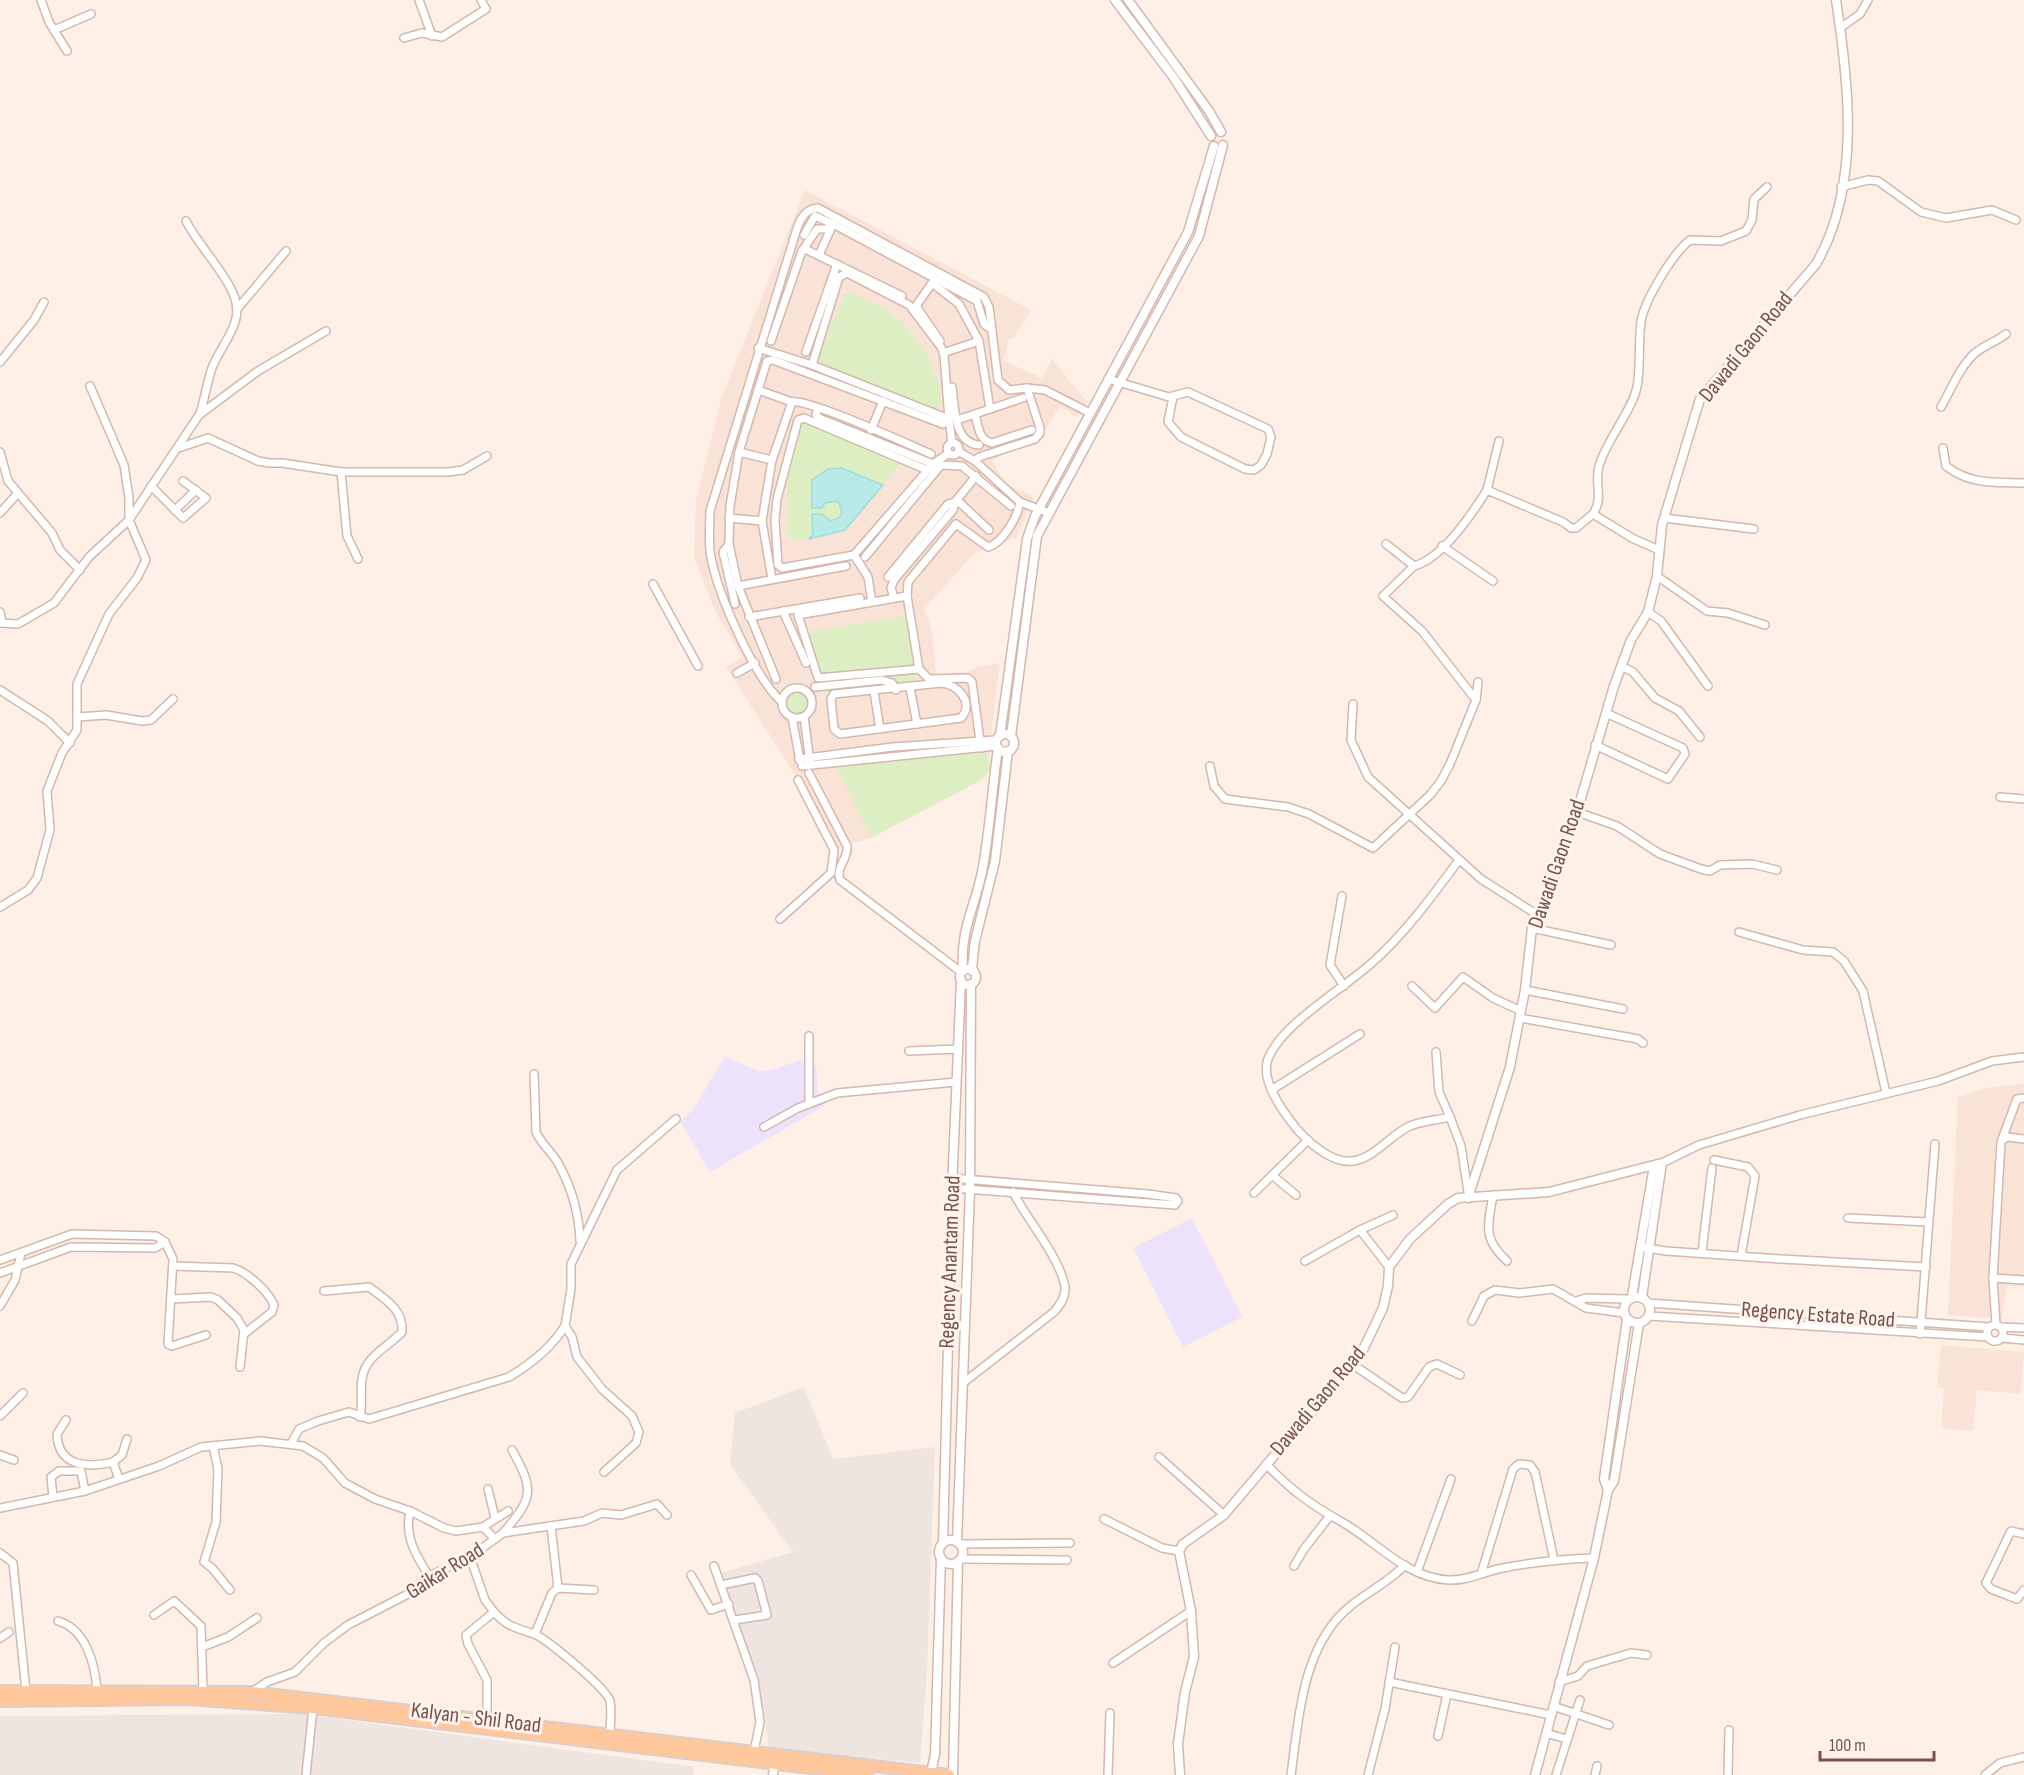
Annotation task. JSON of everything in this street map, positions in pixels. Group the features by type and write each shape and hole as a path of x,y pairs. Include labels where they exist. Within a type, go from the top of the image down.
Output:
{"main road":[{"name":"Kalyan - Shil Road","path":"0,1691 251,1692 487,1720 531,1730 610,1734 754,1751 780,1762 940,1774"},
{"name":"Kalyan - Shil Road","path":"0,1701 188,1700 313,1708 531,1730 868,1775"}],"street":[{"path":"41,0 54,30 67,51"},
{"path":"419,0 432,36"},
{"path":"404,38 422,33 442,37 486,9 481,0"},
{"path":"971,984 966,985 964,927 982,873 1027,538 1039,509 1188,232 1218,146 1226,138 1209,111 1141,34 1115,0"},
{"path":"966,972 995,861 1008,751 1014,745 1011,736 1037,536 1199,236 1218,146 1149,28 1128,0"},
{"name":"Dawadi Gaon Road","path":"1179,1551 1183,1544 1224,1515 1352,1364 1371,1337 1383,1308 1389,1267 1410,1239 1448,1204 1468,1195 1510,1066 1521,1014 1532,928 1536,914 1550,888 1630,640 1648,612 1657,576 1664,518 1700,399 1816,264 1831,238 1848,141 1849,97 1836,0"},
{"path":"1840,28 1860,14 1868,0"},
{"path":"54,30 91,15"},
{"path":"1141,34 1149,28"},
{"path":"1211,136 1221,132"},
{"path":"1841,187 1868,180 1878,181 1921,212 1946,218 1992,210 2016,220"},
{"path":"1487,490 1563,522 1571,528 1576,528 1593,514 1599,504 1601,494 1596,478 1604,452 1637,388 1641,320 1648,301 1690,240 1721,241 1746,231 1752,220 1754,200 1767,187"},
{"path":"782,702 770,690 719,590 710,555 710,511 758,348 802,235 806,213 818,208 979,293 989,307 1001,385 1013,391 1027,388 1045,390 1090,413"},
{"path":"802,235 815,216 833,224 933,281 977,301 984,324 992,330"},
{"path":"186,220 196,239 232,290 238,308 236,326 212,368 200,415"},
{"path":"771,341 802,251 817,229 826,229 833,224"},
{"path":"819,255 833,224"},
{"path":"805,249 884,286 916,306 935,330 946,352 957,420 963,439 979,446"},
{"path":"238,308 286,251"},
{"path":"806,352 837,264"},
{"path":"812,365 839,277 847,273 909,305 941,348 945,365 946,421 952,443 957,446 958,451 975,461 1020,502 1049,513"},
{"path":"916,306 933,281"},
{"path":"933,281 959,304 979,341 990,410"},
{"path":"0,363 34,320 44,302"},
{"path":"0,612 1,623 18,624 50,607 97,548 129,520 200,415 258,371 326,331"},
{"path":"1941,407 1965,364 1988,343 2006,334"},
{"path":"946,352 979,341"},
{"path":"758,348 812,365 946,421"},
{"path":"776,679 748,617 738,586 729,544 729,518 739,452 765,363 771,359 884,401 946,421"},
{"path":"1108,380 1173,397 1182,392 1188,392 1268,429 1271,437 1262,465 1254,470 1245,469 1181,437 1168,422 1173,397"},
{"path":"0,907 27,890 37,878 50,830 47,791 62,753 77,730 77,684 103,634 109,615 145,566 146,560 129,520 129,498 124,465 90,386"},
{"path":"975,461 979,456 1038,436 1040,428 1027,388"},
{"path":"758,390 818,408 931,454"},
{"path":"957,420 1023,398"},
{"path":"871,430 884,401"},
{"path":"772,579 762,521 772,460 792,402"},
{"path":"818,408 816,415 819,418 933,464"},
{"path":"975,414 982,438 986,442 992,443 1032,430"},
{"path":"927,471 804,418 798,420 777,499 775,520 778,565 782,568 854,555 927,471 933,464 949,453"},
{"path":"176,449 208,438 258,461 341,471 448,472 463,470 487,456"},
{"path":"1476,700 1422,631 1383,596 1414,566 1426,563 1458,532 1487,490 1499,441"},
{"path":"949,453 948,447 952,443"},
{"path":"1943,448 1946,465 1966,478 1985,483 2024,483"},
{"path":"949,453 954,455 958,451"},
{"path":"0,452 8,481 52,533 60,550 80,570"},
{"path":"739,452 772,460"},
{"path":"865,557 937,468 954,464 962,466 1011,506"},
{"path":"341,471 347,536 358,559"},
{"path":"894,598 891,588 894,580 953,510 956,501 976,476"},
{"path":"151,486 183,518 205,500 183,481"},
{"path":"175,510 196,490"},
{"path":"0,513 18,493"},
{"path":"956,501 989,530"},
{"path":"888,577 948,504 956,501"},
{"path":"980,744 971,680 929,679 919,669 907,596 908,582 956,524 988,547 993,546 1016,515 1020,502"},
{"path":"1593,514 1632,538 1659,549"},
{"path":"729,518 762,521"},
{"path":"1664,518 1754,529"},
{"path":"727,607 737,603 723,552 729,544"},
{"path":"1386,544 1414,566"},
{"path":"1442,546 1493,581"},
{"path":"854,555 868,577 872,602"},
{"path":"738,586 846,566"},
{"path":"1657,576 1707,610 1765,625"},
{"path":"652,584 698,666"},
{"path":"780,919 834,875 846,855 847,846 810,765 804,717 812,707 810,694 819,679 798,615 907,596"},
{"path":"748,617 860,598"},
{"path":"783,611 806,663"},
{"path":"1648,612 1661,621 1708,686"},
{"path":"737,673 755,663"},
{"path":"1621,666 1633,672 1655,699 1689,720 1700,736"},
{"path":"819,679 919,669"},
{"path":"815,687 882,680 892,683 896,690"},
{"path":"1210,766 1214,786 1225,799 1288,807 1309,814 1369,848 1377,845 1408,813 1430,795 1441,781 1476,700 1478,682"},
{"path":"950,684 959,688 964,697 964,716 840,734 834,729 832,696 896,690 950,684"},
{"path":"804,717 792,717 784,711 782,702 791,689 801,688 810,694"},
{"path":"910,688 917,724"},
{"path":"0,690 48,722 70,743"},
{"path":"874,692 880,729"},
{"path":"77,717 106,716 151,720 172,699"},
{"path":"1353,704 1351,741 1368,777 1481,879 1536,914"},
{"path":"1596,745 1668,779 1685,754 1683,748 1605,712"},
{"path":"792,717 800,763"},
{"path":"800,763 810,765 894,756 998,742 1011,736"},
{"path":"998,742 1008,751"},
{"path":"800,763 810,765 893,747 980,744"},
{"path":"893,747 894,756"},
{"path":"798,780 834,850 834,875"},
{"path":"2000,797 2024,799"},
{"path":"1576,812 1617,826 1660,855 1701,869 1710,870 1720,865 1752,864 1777,870"},
{"path":"1450,1117 1412,1125 1372,1154 1355,1161 1342,1162 1308,1140 1286,1116 1266,1068 1275,1045 1290,1028 1344,986 1402,934 1459,860"},
{"path":"834,875 966,972"},
{"path":"1342,896 1330,965 1344,986"},
{"path":"1532,928 1611,945"},
{"path":"1738,932 1803,950 1833,952 1844,961 1863,991 1886,1093"},
{"name":"Regency Anantam Road","path":"943,1544 952,1178 958,1049 966,972 976,978 971,984 970,1189 959,1543"},
{"path":"1412,986 1435,1008 1463,977 1521,1014 1594,1029 1643,1043"},
{"path":"1525,990 1623,1009"},
{"path":"1273,1089 1360,1034"},
{"path":"809,1035 809,1104"},
{"path":"909,1051 958,1049"},
{"path":"1436,1052 1439,1092 1461,1146 1468,1195 1549,1192 1658,1165 1700,1145 1800,1115 1958,1075 1992,1061 2024,1057"},
{"path":"534,1074 536,1132 558,1162 571,1189 579,1214 580,1244"},
{"path":"764,1127 809,1104 837,1094 956,1082"},
{"path":"2024,1098 2017,1099 2004,1139 1993,1278 1995,1326 2002,1338 2024,1340"},
{"path":"0,1508 85,1491 159,1466 201,1447 260,1442 291,1444 299,1430 318,1421 349,1412 369,1419 509,1377 548,1348 565,1326 571,1288 571,1264 617,1170 676,1119"},
{"path":"2004,1139 2007,1137 2024,1139"},
{"path":"1254,1193 1308,1140"},
{"path":"1920,1334 1935,1144"},
{"path":"1714,1160 1748,1167 1755,1176 1740,1256"},
{"path":"1608,1490 1604,1479 1625,1316 1637,1299 1658,1165"},
{"path":"1702,1252 1712,1168"},
{"path":"1272,1175 1296,1195"},
{"path":"952,1178 1147,1198 952,1188"},
{"path":"963,1383 1054,1312 1064,1297 1065,1288 1058,1268 1012,1192"},
{"path":"1493,1195 1488,1220 1490,1244 1506,1261"},
{"path":"1305,1262 1360,1230 1392,1215"},
{"path":"1848,1218 1928,1222"},
{"path":"1360,1230 1389,1267"},
{"path":"82,1234 82,1246"},
{"path":"0,1260 62,1237 82,1234 156,1236 165,1242 173,1259 169,1346 206,1335"},
{"path":"62,1237 66,1248"},
{"path":"0,1273 66,1248 82,1246 155,1248 165,1242"},
{"path":"1645,1247 1740,1256 1926,1267"},
{"path":"0,1306 15,1280 21,1252"},
{"path":"172,1266 241,1270 269,1296 274,1305 272,1311 244,1334"},
{"path":"1993,1278 2024,1280"},
{"path":"324,1291 369,1287 396,1309 403,1320 402,1332 370,1358 363,1371 363,1406 360,1417"},
{"path":"1472,1322 1484,1296 1495,1290 1519,1293 1553,1289 1586,1308 1625,1316 1639,1323"},
{"path":"171,1299 215,1298 237,1318 244,1334 240,1367"},
{"name":"Regency Estate Road","path":"1576,1301 1587,1298 1637,1299 1782,1313 2024,1328"},
{"path":"1535,1775 1594,1558 1608,1490 1614,1481 1639,1323 1649,1316 1637,1299"},
{"path":"1780,1325 1782,1313"},
{"name":"Regency Estate Road","path":"1649,1316 1988,1337 1994,1341 2002,1338"},
{"path":"565,1326 572,1336 577,1357 602,1389 632,1416 639,1432 636,1443 604,1472"},
{"path":"1988,1337 1995,1326"},
{"path":"1352,1364 1402,1398 1408,1397 1429,1367 1437,1364 1460,1375"},
{"path":"1617,1386 1629,1389"},
{"path":"0,1416 23,1393"},
{"path":"946,1407 963,1408"},
{"path":"66,1420 57,1434 58,1447 64,1456 73,1462 92,1467 113,1462 122,1455 127,1439"},
{"name":"Gaikar Road","path":"251,1692 267,1682 296,1672 335,1634 408,1594 429,1576 470,1557 495,1539 483,1527 456,1531 375,1499 345,1483 317,1454 303,1446 291,1444"},
{"path":"213,1446 218,1469 216,1522 204,1562 230,1590"},
{"path":"495,1539 524,1508 528,1485 512,1450"},
{"path":"0,1455 14,1460"},
{"path":"1160,1457 1224,1515"},
{"path":"113,1462 119,1479"},
{"path":"944,1462 961,1464"},
{"path":"1266,1464 1291,1490 1329,1517 1342,1522 1374,1546 1418,1572 1450,1580 1554,1560 1594,1558"},
{"path":"1480,1574 1513,1469 1519,1464 1530,1465 1535,1472 1554,1560"},
{"path":"53,1497 51,1477 59,1470 81,1471 85,1491"},
{"path":"1418,1572 1451,1479"},
{"path":"488,1489 495,1518"},
{"path":"503,1533 584,1521 602,1513 621,1515 657,1504 667,1515"},
{"path":"410,1511 408,1520 415,1554 429,1576"},
{"path":"483,1527 508,1511"},
{"path":"1294,1566 1329,1517"},
{"path":"1104,1519 1162,1548 1179,1551 1191,1611 1194,1657 1185,1692 1178,1744 1180,1775"},
{"path":"551,1526 558,1588"},
{"path":"2024,1534 2011,1531 1986,1583 1991,1589 2017,1599 2024,1590"},
{"path":"940,1774 935,1754 940,1550 943,1544 950,1540 959,1543 1070,1543"},
{"path":"940,1774 952,1754 959,1560 963,1551 959,1543"},
{"path":"0,1553 13,1563 26,1691"},
{"path":"470,1557 485,1600 506,1625 535,1634 603,1688 610,1701 610,1734"},
{"path":"941,1558 950,1563 959,1560 1067,1560"},
{"path":"1291,1775 1304,1696 1313,1661 1323,1640 1336,1620 1354,1604 1390,1581 1405,1565"},
{"path":"714,1566 735,1620 754,1680 760,1722 754,1751"},
{"path":"691,1575 711,1610 729,1604"},
{"path":"721,1585 755,1578 758,1581 768,1615 735,1620"},
{"path":"535,1634 552,1593 558,1588 594,1590"},
{"path":"154,1615 174,1601 201,1626 203,1691"},
{"path":"1113,1663 1172,1621 1191,1611"},
{"path":"487,1720 487,1680 468,1644 466,1635 469,1630 494,1612"},
{"path":"202,1647 228,1637 257,1618"},
{"path":"58,1621 67,1624 84,1642 96,1675 97,1690"},
{"path":"0,1638 9,1632"},
{"path":"1368,1775 1395,1647"},
{"path":"1559,1682 1578,1676 1587,1666 1631,1653 1647,1655"},
{"path":"937,1670 954,1671"},
{"path":"1389,1682 1447,1694 1575,1713 1609,1725"},
{"path":"250,1704 251,1692"},
{"path":"1438,1736 1447,1694"},
{"path":"1557,1775 1566,1739 1580,1700"},
{"path":"306,1775 313,1708"},
{"path":"1108,1775 1110,1713"},
{"path":"1728,1775 1729,1730"},
{"path":"1546,1733 1566,1739"},
{"path":"935,1754 952,1754"},
{"path":"940,1774 952,1754"},
{"path":"1985,1775 2000,1763 2024,1758"},
{"path":"773,1775 780,1762"},
{"path":"1595,1775 1597,1766"}],"shaded area":[{"path":"805,190 1031,310 1014,337 1009,339 1004,361 1042,378 1052,359 1087,402 1076,417 1060,406 1036,444 1012,449 992,461 1006,484 1034,497 1016,538 975,553 924,609 932,630 936,674 969,672 977,667 1000,663 989,751 990,771 976,783 871,838 837,848 825,822 726,667 742,657 715,611 694,557 696,499 721,399"},
{"path":"725,1056 757,1071 771,1070 802,1060 816,1066 818,1092 824,1106 710,1172 680,1121 693,1110"},
{"path":"2024,1083 2024,1286 2007,1286 2002,1319 1948,1315 1958,1097 1983,1089"},
{"path":"1192,1218 1242,1317 1183,1347 1133,1248"},
{"path":"1941,1345 2024,1352 2021,1394 1977,1390 1973,1431 1941,1428 1944,1388 1937,1387"},
{"path":"804,1387 833,1459 935,1447 927,1671 920,1763 769,1749 761,1693 721,1573 793,1552 730,1464 735,1413"},
{"path":"302,1714 694,1767 693,1775 0,1775 0,1716"}],"green space":[{"path":"850,292 894,316 921,346 937,379 942,401 938,407 931,409 820,363 819,357 844,295"},
{"path":"804,421 902,461 845,530 809,539 792,540 788,535 787,469 800,422"},
{"path":"903,616 907,619 917,675 914,681 832,695 824,692 797,634"},
{"path":"798,688 808,692 812,702 808,712 798,716 788,712 784,702 788,692"},
{"path":"984,752 990,762 989,772 984,778 871,838 836,767"}],"water":[{"path":"841,468 883,485 845,530 809,539 813,534 812,514 822,514 830,521 839,518 842,513 839,503 835,501 825,503 822,508 812,508 812,480 828,469"}]}
